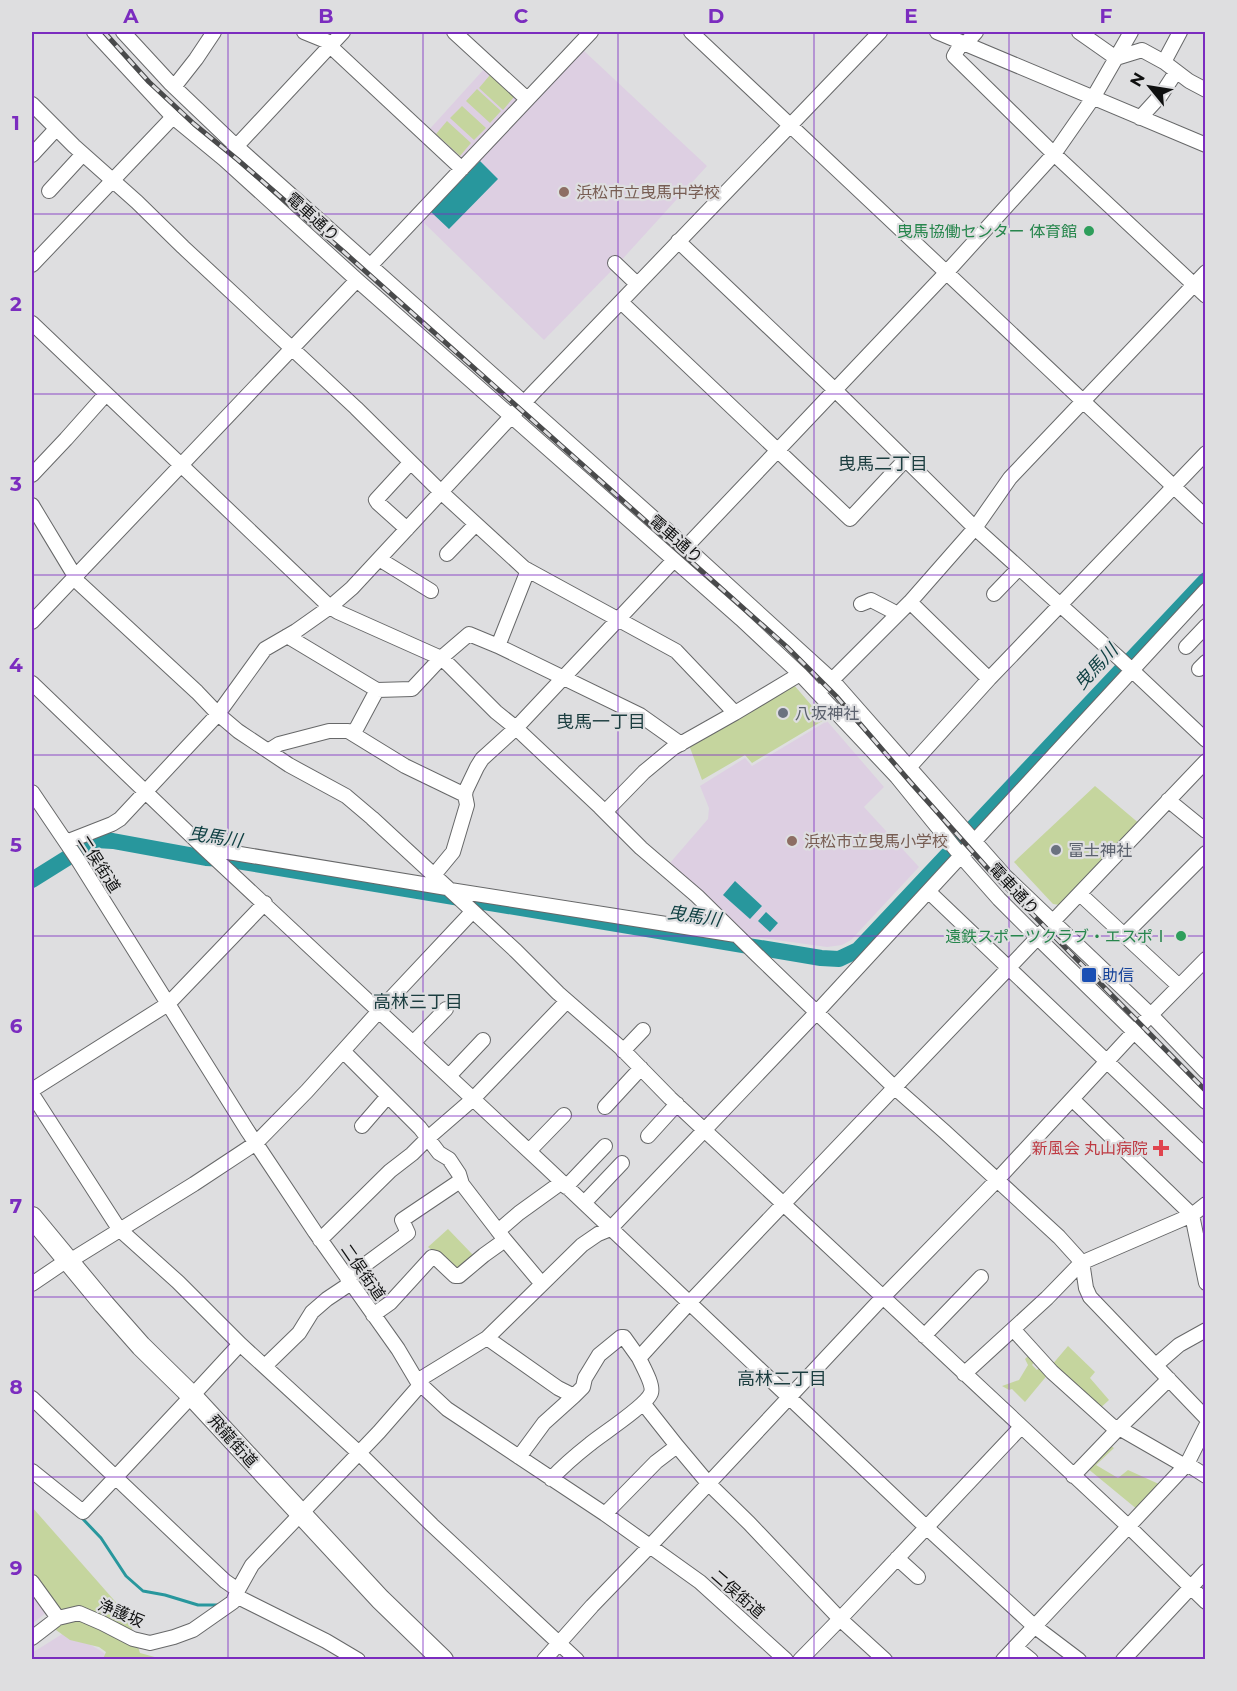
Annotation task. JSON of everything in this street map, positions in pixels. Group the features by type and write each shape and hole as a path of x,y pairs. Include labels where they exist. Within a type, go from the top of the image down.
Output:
{"highway":[{"name":"飛龍街道","path":"32,1217 98,1311 189,1399 374,1606 427,1659"},
{"name":"飛龍街道","path":"32,1230 64,1263"},
{"name":"飛龍街道","path":"297,1518 443,1659"}],"street":[{"name":"電車通り","path":"94,32 173,117 224,159 800,674 897,777 956,851 1037,938 1206,1102"},
{"name":"電車通り","path":"123,32 174,87 236,146 832,680 912,764 1005,876 1151,1015 1206,1072"},
{"path":"174,87 214,32"},
{"path":"304,32 330,44 462,169"},
{"path":"224,159 343,32"},
{"path":"454,32 527,99"},
{"path":"370,266 591,32"},
{"path":"691,32 1206,518"},
{"path":"71,850 117,821 146,792 218,714 265,649 330,607 352,588 533,393 880,32"},
{"path":"937,32 1206,145"},
{"path":"976,32 963,43 954,56 1054,154 1206,296"},
{"path":"1079,32 1116,58"},
{"path":"686,547 946,273 1054,154 1093,98 1131,32"},
{"path":"1164,62 1180,32"},
{"path":"1116,58 1142,50 1206,90"},
{"path":"1140,118 1161,95 1176,72"},
{"path":"32,104 56,129 356,408 410,463 528,570 676,651 735,713"},
{"path":"32,265 173,117"},
{"path":"32,155 56,129"},
{"path":"49,191 83,154"},
{"path":"678,242 836,390 975,528 1206,740"},
{"path":"615,263 637,284"},
{"path":"818,693 910,602 975,528 1010,478 1206,272"},
{"path":"32,622 357,280"},
{"path":"621,302 850,519 905,460"},
{"path":"32,323 330,607 441,658 641,848 697,896 894,1087 1059,1237 1081,1263 1090,1297 1206,1418"},
{"path":"32,474 106,394"},
{"path":"897,777 912,764 989,679 1206,453"},
{"path":"407,530 376,500 410,463"},
{"path":"32,505 79,583 218,714 268,751 346,796 434,875 1128,1526 1206,1602"},
{"path":"447,554 476,524"},
{"path":"379,559 431,591"},
{"path":"434,875 453,852 467,805 465,795 479,763 516,728 674,560"},
{"path":"994,594 1019,568"},
{"path":"498,646 528,570"},
{"path":"236,1596 252,1565 359,1453 419,1383 487,1338 582,1245 610,1228 929,892 956,851 970,836 1206,590"},
{"path":"861,604 871,600 898,614"},
{"path":"910,602 989,679"},
{"path":"1186,647 1206,626"},
{"path":"287,636 377,690 410,691 441,658 469,634 640,715 681,744"},
{"path":"605,812 644,772 674,748 800,674"},
{"path":"32,683 205,849 413,1042 926,1527 1034,1626 1079,1659"},
{"path":"354,733 377,690"},
{"path":"268,751 279,744 335,730 348,730 405,766 465,795"},
{"path":"639,1358 1206,761"},
{"name":"二俣街道","path":"34,799 71,850 256,1143 419,1383 447,1408 605,1514 700,1582 786,1659"},
{"path":"1168,800 1206,831"},
{"path":"205,849 738,937"},
{"path":"1124,934 1206,853"},
{"path":"929,892 1206,1156"},
{"path":"1080,894 1179,986"},
{"path":"265,903 168,1004 32,1092 119,1229 577,1659"},
{"path":"32,1284 256,1143 307,1091 379,1011 467,907"},
{"path":"544,1659 883,1297 1206,959"},
{"path":"320,1240 390,1171 473,1099 567,1001"},
{"path":"413,1042 446,1009"},
{"path":"623,1051 643,1030"},
{"path":"449,1076 483,1041"},
{"path":"343,1051 428,1138 439,1153 449,1159 459,1174 462,1184 501,1236 542,1284"},
{"path":"605,1107 641,1068"},
{"path":"362,1126 388,1096"},
{"path":"1072,1099 1192,1215 1206,1283"},
{"path":"648,1136 677,1104"},
{"path":"529,1152 564,1115"},
{"path":"373,1315 390,1303 432,1257 455,1276 459,1276 484,1255 519,1213 564,1184 605,1146"},
{"path":"584,1203 622,1163"},
{"path":"265,1366 299,1333 312,1312 408,1233 402,1220 458,1183 462,1184"},
{"path":"964,1374 1047,1298 1081,1263 1192,1215 1206,1204"},
{"path":"924,1336 981,1277"},
{"path":"1013,1329 1052,1372 1112,1426 1206,1476"},
{"path":"1156,1365 1179,1345 1206,1330"},
{"path":"519,1457 544,1423 583,1387 585,1378 599,1355 621,1336 624,1337 639,1358 651,1386 651,1392 643,1403 589,1445 551,1479"},
{"path":"487,1338 558,1388 574,1396"},
{"path":"32,1471 83,1512 240,1344"},
{"path":"1073,1476 1169,1379"},
{"path":"32,1398 225,1581 236,1596 358,1659"},
{"path":"643,1403 708,1483 840,1619 885,1659"},
{"path":"1003,1659 1186,1465 1206,1426"},
{"path":"800,1659 1021,1427"},
{"path":"605,1514 656,1462 677,1446"},
{"path":"897,1558 918,1577"},
{"path":"1123,1659 1206,1571"},
{"path":"32,1582 58,1618 32,1638"},
{"name":"浄護坂","path":"58,1618 79,1613 133,1639 150,1642 193,1630 236,1596"},
{"path":"1015,1647 1031,1659"}],"shaded area":[{"name":"浜松市立曳馬中学校","path":"582,49 707,166 618,264 544,340 420,219"},
{"path":"485,68 520,100 461,164 427,132"},
{"name":"浜松市立曳馬小学校","path":"827,721 884,787 864,807 919,867 851,940 842,945 827,947 747,936 669,864 708,819 709,808 700,786 745,758 752,766"},
{"path":"32,1587 48,1611 32,1624"},
{"path":"67,1631 111,1659 32,1660 32,1653"}],"green space":[{"path":"490,75 514,97 503,110 479,88"},
{"path":"477,89 501,111 490,123 466,101"},
{"path":"462,106 486,128 474,140 450,118"},
{"path":"447,121 471,143 460,156 436,134"},
{"path":"794,685 824,720 752,763 745,755 702,780 689,745"},
{"path":"1095,786 1141,825 1060,905 1053,904 1014,862"},
{"path":"448,1229 473,1255 457,1270 428,1247"},
{"path":"1068,1346 1095,1372 1090,1378 1109,1400 1097,1411 1051,1366"},
{"path":"1032,1352 1036,1360 1032,1365 1037,1370 1042,1365 1049,1373 1025,1402 1012,1389 1009,1390 1002,1386 1019,1380 1028,1365 1025,1359"},
{"path":"1109,1445 1114,1448 1096,1465 1118,1478 1128,1470 1161,1485 1138,1510 1087,1468"},
{"path":"32,1507 128,1616 140,1653 162,1659 103,1659 106,1652 99,1647 70,1640 56,1630 58,1610 32,1576"}],"water":[{"path":"480,161 498,179 449,229 431,212"},
{"path":"735,881 762,906 750,919 723,895"},
{"path":"766,912 778,923 770,932 758,921"}],"waterway":[{"name":"曳馬川","path":"32,880 96,840 113,841 821,958 839,959 858,950 1206,580"},
{"path":"81,1517 101,1538 126,1576 143,1591 198,1605 220,1605"}],"railway":[{"path":"104,32 149,82 194,124 345,253 787,647 836,696 990,871 1206,1091"}],"place":[{"name":"浜松市立曳馬中学校","path":"564,192"},
{"name":"曳馬協働センター 体育館","path":"1089,231"},
{"name":"八坂神社","path":"783,713"},
{"name":"浜松市立曳馬小学校","path":"792,841"},
{"name":"冨士神社","path":"1056,850"},
{"name":"遠鉄スポーツクラブ・エスポⅠ","path":"1181,936"},
{"name":"助信","path":"1089,975"},
{"name":"新風会 丸山病院","path":"1161,1148"}],"district":[{"name":"曳馬二丁目","path":"883,464"},
{"name":"曳馬一丁目","path":"601,722"},
{"name":"高林三丁目","path":"418,1002"},
{"name":"高林二丁目","path":"782,1379"}]}
